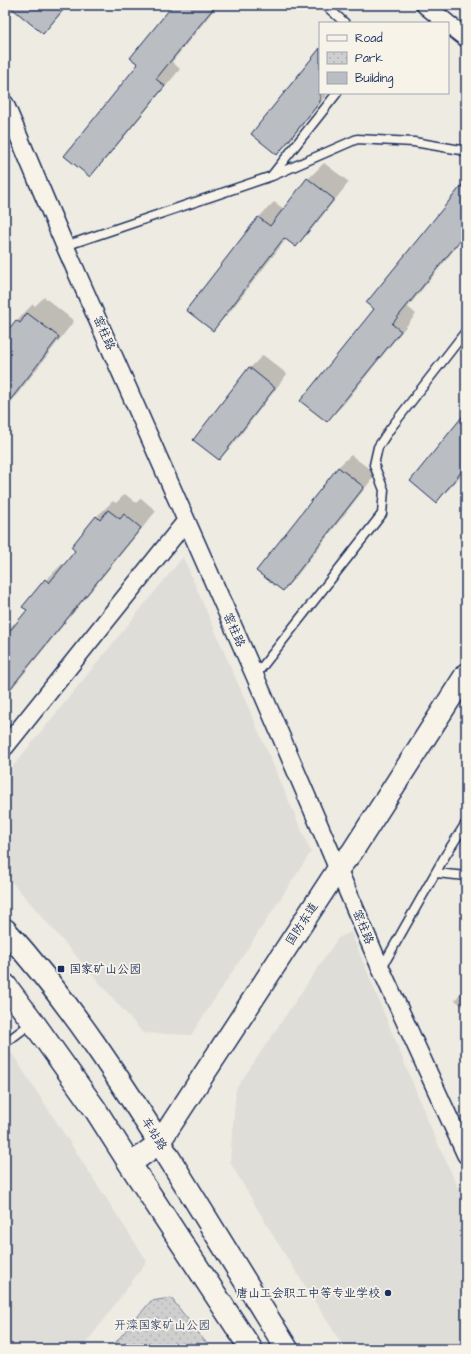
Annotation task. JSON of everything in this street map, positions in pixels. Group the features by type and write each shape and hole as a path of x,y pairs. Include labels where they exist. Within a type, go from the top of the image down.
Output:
{"main road":[{"name":"车站路","path":"5,930 33,961 124,1086 287,1349"},
{"path":"5,985 95,1109 250,1349"}],"street":[{"path":"425,5 447,22"},
{"path":"449,24 466,38"},
{"name":"窑柱路","path":"5,104 65,246 255,676 381,969 466,1155"},
{"path":"5,747 186,521"},
{"name":"国防东道","path":"130,1164 159,1143 338,869 357,845 466,674"}],"lane":[{"path":"325,5 344,22"},
{"path":"272,176 336,94"},
{"path":"65,246 272,176 357,139 414,142 461,150 466,153"},
{"path":"255,676 382,514 384,490 374,465 378,446 466,331"},
{"path":"381,969 466,823"},
{"path":"436,873 466,876"},
{"path":"5,1044 33,1022"}],"shaded area":[{"path":"183,557 311,852 191,1035 143,1033 5,874 5,776"},
{"path":"351,932 433,1133 466,1205 466,1349 345,1349 274,1237 230,1162 236,1089 338,938"},
{"path":"5,1043 147,1261 82,1349 5,1349"}],"green space":[{"name":"开滦国家矿山公园","path":"171,1298 211,1349 110,1349 151,1301"}],"building":[{"path":"8,5 67,5 43,34"},
{"path":"173,5 216,5 156,79 165,86 90,177 64,156 138,64 130,58"},
{"path":"319,49 320,102 277,155 251,134"},
{"path":"307,178 334,199 296,247 284,238 213,331 186,310 258,217 270,226"},
{"path":"466,180 466,233 392,324 401,331 327,422 300,401 374,309 366,303"},
{"path":"27,313 59,337 5,407 5,334 16,320 20,323"},
{"path":"249,367 275,388 219,460 193,440"},
{"path":"466,412 466,466 436,503 410,481"},
{"path":"338,467 364,487 283,591 256,571"},
{"path":"108,510 120,519 124,514 141,528 5,695 5,637 27,610 22,607 45,579 49,583 75,551 71,547 96,516 100,520"}],"place":[{"name":"国家矿山公园","path":"61,969"},
{"name":"唐山工会职工中等专业学校","path":"388,1293"}]}
